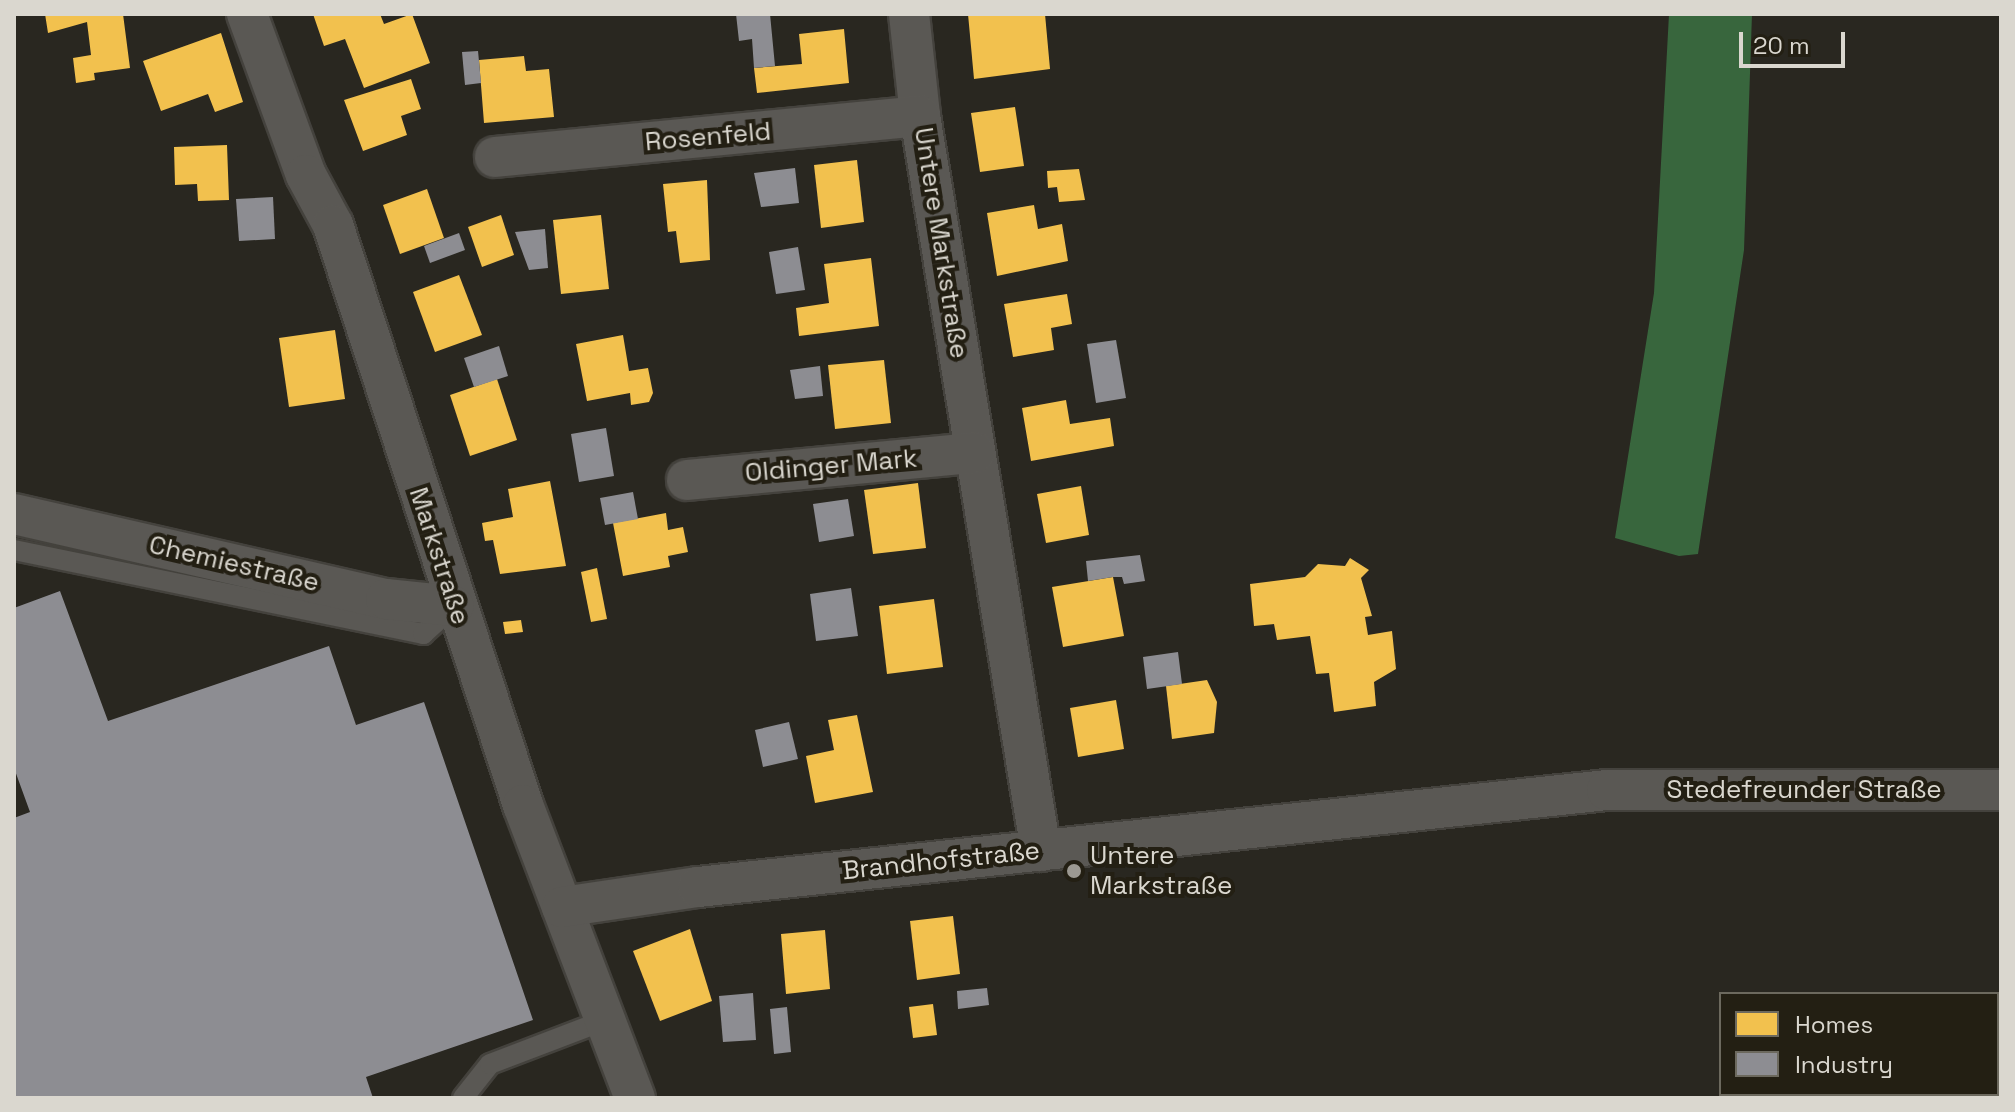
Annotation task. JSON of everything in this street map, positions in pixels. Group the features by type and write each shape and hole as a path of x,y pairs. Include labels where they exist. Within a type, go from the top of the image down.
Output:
{"street":[{"name":"Markstraße","path":"247,14 306,175 333,225 454,606 562,907 635,1098"},
{"name":"Untere Markstraße","path":"909,14 920,116 1041,851"},
{"name":"Rosenfeld","path":"495,157 920,116"},
{"name":"Oldinger Mark","path":"687,480 975,453"},
{"name":"Chemiestraße","path":"14,514 386,599 454,606"},
{"name":"Brandhofstraße","path":"562,907 698,887 1607,790"},
{"name":"Stedefreunder Straße","path":"1607,790 2001,790"}],"lane":[{"path":"14,550 423,634 454,606"},
{"path":"463,1098 490,1064 605,1020"}],"green space":[{"path":"1669,14 1752,14 1744,250 1698,554 1679,556 1615,538 1654,293"}],"building: Homes":[{"path":"45,14 123,14 130,68 94,73 95,80 76,83 73,58 91,55 87,22 48,33"},
{"path":"313,14 380,14 384,24 412,14 430,63 364,88 345,39 324,46"},
{"path":"968,14 1045,14 1050,69 974,79"},
{"path":"844,29 849,83 757,93 754,68 802,64 799,34"},
{"path":"221,33 243,102 215,112 208,94 161,111 143,61"},
{"path":"524,56 526,71 549,69 554,117 484,123 479,60"},
{"path":"411,79 421,109 401,116 407,135 363,151 344,100"},
{"path":"1015,107 1024,166 980,172 971,113"},
{"path":"227,145 229,200 198,201 197,184 175,185 174,147"},
{"path":"857,160 864,222 821,228 814,165"},
{"path":"1079,169 1085,200 1059,202 1057,187 1048,188 1047,171"},
{"path":"707,180 710,260 680,263 676,231 668,232 663,184"},
{"path":"427,189 444,238 400,254 383,205"},
{"path":"1034,205 1038,229 1062,224 1068,261 997,276 987,213"},
{"path":"501,215 514,255 482,267 468,227"},
{"path":"601,215 609,289 561,294 553,220"},
{"path":"871,258 879,326 799,336 796,308 829,303 824,264"},
{"path":"459,275 482,335 435,352 413,292"},
{"path":"1067,294 1072,324 1051,328 1054,350 1013,357 1004,304"},
{"path":"335,330 345,399 289,407 279,338"},
{"path":"623,335 629,371 648,368 653,393 649,402 631,405 630,393 587,401 576,344"},
{"path":"884,360 891,423 835,429 828,365"},
{"path":"497,379 517,440 470,456 450,395"},
{"path":"1066,400 1070,424 1110,418 1114,446 1031,461 1022,408"},
{"path":"550,481 566,566 500,574 493,540 485,541 482,523 513,517 508,489"},
{"path":"918,483 926,548 873,554 864,490"},
{"path":"1081,486 1089,535 1046,543 1037,494"},
{"path":"666,513 668,530 683,527 688,552 668,556 670,567 623,576 613,523"},
{"path":"1350,558 1369,570 1361,578 1372,616 1365,617 1368,635 1392,631 1396,669 1374,682 1376,706 1334,712 1329,673 1316,674 1310,636 1277,640 1274,624 1254,626 1250,584 1305,577 1318,564 1345,566"},
{"path":"597,568 607,619 591,622 581,572"},
{"path":"1113,577 1124,636 1063,647 1052,587"},
{"path":"934,599 943,667 887,674 879,606"},
{"path":"521,620 523,632 505,634 503,622"},
{"path":"1207,680 1217,702 1214,733 1172,739 1166,686"},
{"path":"1116,700 1124,749 1078,757 1070,708"},
{"path":"857,715 873,792 815,803 806,756 834,750 828,720"},
{"path":"953,916 960,974 917,980 910,921"},
{"path":"690,929 712,1001 660,1021 633,951"},
{"path":"825,930 830,989 786,994 781,934"},
{"path":"933,1004 937,1035 913,1038 909,1007"}],"building: Industry":[{"path":"736,14 770,14 775,66 754,68 752,39 739,41"},
{"path":"478,51 481,83 465,85 462,52"},
{"path":"795,168 799,203 761,207 754,173"},
{"path":"273,197 275,239 239,241 236,199"},
{"path":"545,229 548,268 529,270 515,232"},
{"path":"459,233 465,250 430,263 424,246"},
{"path":"798,247 805,290 776,294 769,252"},
{"path":"1116,340 1126,398 1096,403 1087,344"},
{"path":"499,346 508,376 474,387 464,358"},
{"path":"820,366 823,396 795,399 790,370"},
{"path":"606,428 614,476 579,482 571,434"},
{"path":"633,492 638,519 605,525 600,498"},
{"path":"848,499 854,536 819,542 813,504"},
{"path":"1140,555 1145,581 1124,584 1122,577 1113,577 1088,581 1086,561"},
{"path":"851,588 858,636 816,641 810,594"},
{"path":"60,591 108,721 329,646 356,725 424,702 533,1020 366,1077 373,1098 14,1098 14,818 30,812 14,768 14,608"},
{"path":"1178,652 1182,684 1147,689 1143,657"},
{"path":"789,722 798,759 763,767 755,730"},
{"path":"987,988 989,1005 958,1009 957,991"},
{"path":"753,993 756,1040 723,1042 719,996"},
{"path":"787,1007 791,1052 774,1054 770,1009"}],"place":[{"name":"Untere Markstraße","path":"1074,871"}]}
